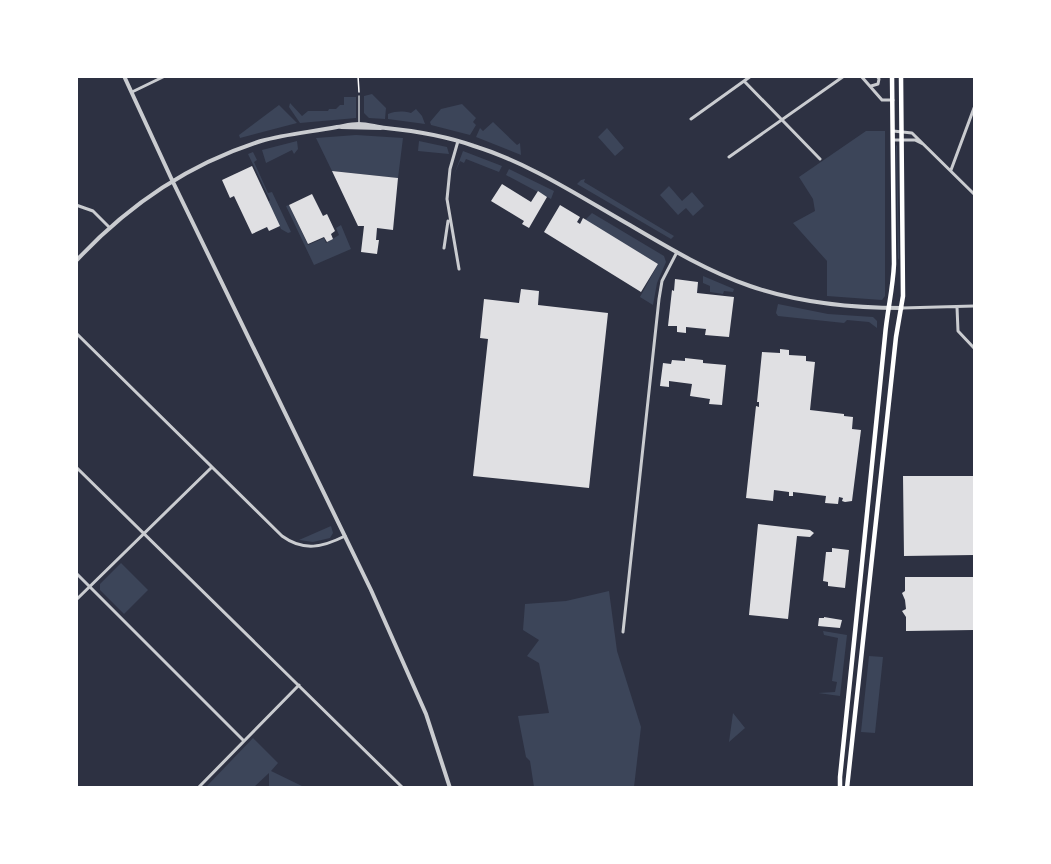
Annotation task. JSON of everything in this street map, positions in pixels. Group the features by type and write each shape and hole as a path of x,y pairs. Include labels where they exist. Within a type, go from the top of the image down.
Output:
{"main road":[{"path":"840,788 892,294 894,264 892,76"},
{"path":"847,788 896,337 902,308 902,76"}],"street":[{"path":"124,76 345,536 426,714 450,788"},
{"path":"132,92 165,76"},
{"path":"691,119 751,76"},
{"path":"729,157 843,76"},
{"path":"861,76 882,100 893,100"},
{"path":"871,86 878,84 877,76"},
{"path":"744,81 820,159"},
{"path":"951,170 975,108"},
{"path":"339,127 345,124 359,124 416,132 458,141 495,154 544,177 677,252 732,279 791,298 823,304 889,308 975,306"},
{"path":"76,261 135,206 172,180 213,159 257,143 298,132 339,127 382,128"},
{"path":"893,131 912,133 975,194"},
{"path":"893,140 915,141 925,145"},
{"path":"444,248 448,216 447,189 458,141"},
{"path":"76,205 93,211 110,228"},
{"path":"448,216 459,269"},
{"path":"623,632 659,299 662,281 677,252"},
{"path":"957,307 958,331 975,348"},
{"path":"76,333 289,541 315,547 345,536"},
{"path":"76,466 403,788"},
{"path":"76,600 212,467"},
{"path":"76,573 244,741"},
{"path":"198,788 299,685"}],"lane":[{"path":"359,96 359,124"}],"path":[{"path":"358,76 359,96"}],"shaded area":[{"path":"372,94 386,108 385,119 369,118 364,113 364,96"},
{"path":"344,97 356,97 356,118 300,123 289,107 290,103 302,116 308,111 336,109 344,105"},
{"path":"462,104 476,118 473,122 476,125 470,135 431,125 430,122 441,109"},
{"path":"279,105 297,123 240,138 239,135"},
{"path":"416,109 425,124 388,119 388,114 411,113"},
{"path":"493,122 517,145 520,143 521,155 476,137 480,128 483,131"},
{"path":"607,128 624,148 615,156 598,137"},
{"path":"866,131 885,131 885,296 882,300 827,296 827,261 793,223 815,211 813,199 799,177"},
{"path":"356,135 403,138 398,178 332,171 316,138"},
{"path":"297,141 298,149 294,154 292,150 266,163 262,150"},
{"path":"419,141 447,147 449,154 418,151"},
{"path":"896,146 899,258 898,260"},
{"path":"463,151 502,166 499,172 466,159 464,163 460,161 454,175"},
{"path":"253,152 257,160 254,162 268,193 272,192 291,232 288,233 281,229 268,202 270,200 248,154"},
{"path":"509,169 554,191 551,199 506,175"},
{"path":"585,179 584,182 674,236 671,239 577,184"},
{"path":"669,186 682,201 692,192 704,206 693,216 686,208 678,215 660,195"},
{"path":"289,205 308,245 324,238 326,243 339,235 336,228 341,225 351,249 314,265 286,206"},
{"path":"592,213 664,256 666,262 657,283 653,305 640,297 658,264 585,220"},
{"path":"703,276 734,289 733,292 724,291 723,294 710,292 710,286 703,283"},
{"path":"778,304 828,314 873,317 877,321 877,328 869,322 847,320 844,323 778,316 776,313"},
{"path":"331,526 333,533 330,538 313,542 299,540"},
{"path":"121,563 148,590 124,614 100,590 100,584"},
{"path":"609,591 617,651 641,727 634,787 534,787 530,761 526,757 518,716 549,713 539,663 527,656 539,640 523,630 525,604 566,601"},
{"path":"823,631 847,635 840,696 818,693 835,692 837,682 832,681 838,638 824,635"},
{"path":"869,656 883,657 875,733 861,732"},
{"path":"733,713 745,728 729,742"},
{"path":"253,738 278,763 271,771 304,787 269,787 269,773 254,787 206,787"}],"building":[{"path":"252,166 280,226 269,231 267,227 252,234 234,196 230,198 222,180"},
{"path":"332,171 398,178 393,230 377,228 376,240 379,240 377,254 361,252 364,226 358,226"},
{"path":"502,184 531,202 538,191 547,197 529,228 522,224 524,221 491,201"},
{"path":"312,194 323,216 327,214 335,231 331,234 333,239 327,242 324,237 308,244 289,205"},
{"path":"560,205 580,217 577,222 580,224 583,218 658,264 641,292 544,232"},
{"path":"675,279 698,282 697,293 734,297 729,337 705,335 706,329 686,327 686,333 677,332 677,326 668,326"},
{"path":"521,289 539,291 538,305 608,313 589,488 473,476 488,339 480,338 484,299 519,303"},
{"path":"780,349 789,350 789,355 806,356 806,361 815,362 810,410 853,417 852,429 861,430 852,501 845,502 839,497 838,504 825,503 826,496 793,492 793,496 789,496 789,492 774,490 773,501 746,498 756,406 759,407 759,402 757,402 762,352 780,353"},
{"path":"685,358 703,360 703,363 726,365 722,405 709,404 710,399 690,396 692,384 669,381 669,387 660,386 663,363 671,364 672,360 685,361"},
{"path":"903,476 974,476 974,555 904,556"},
{"path":"758,524 810,530 814,533 810,537 797,536 788,619 749,615"},
{"path":"832,548 849,550 845,588 828,586 828,582 823,581 826,552 832,552"},
{"path":"905,577 974,577 974,630 906,631 906,617 902,611 906,609 902,593 905,591"},
{"path":"819,618 842,620 840,628 818,626"}]}
